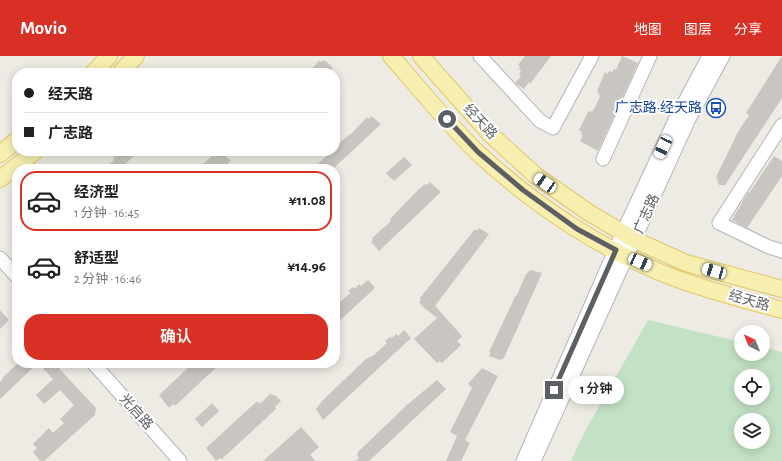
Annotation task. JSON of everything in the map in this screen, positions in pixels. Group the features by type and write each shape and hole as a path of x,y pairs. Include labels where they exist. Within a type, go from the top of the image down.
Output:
{"main road":[{"path":"98,68 109,56"},
{"path":"125,68 136,56"},
{"name":"经天路","path":"391,56 478,152 523,190 577,229 621,253 679,279 782,310"},
{"name":"经天路","path":"421,56 489,133 534,175 588,212 629,236 686,263 782,289"},
{"path":"0,154 12,144"},
{"path":"19,164 30,156"},
{"path":"0,179 12,170"}],"street":[{"path":"480,56 540,121 553,128 592,56"},
{"path":"604,159 650,56"},
{"name":"广志路","path":"629,236 676,118 709,56"},
{"name":"广志路","path":"523,461 629,236 723,56"},
{"path":"782,124 719,223 769,247 782,251"},
{"name":"广志路","path":"534,461 621,253"},
{"path":"0,258 12,271"},
{"name":"光启路","path":"97,368 180,461"}],"green space":[{"path":"648,320 734,340 734,361 770,361 770,349 782,352 782,461 571,461 585,431"}],"building":[{"path":"525,56 551,56 530,84 529,82 524,89 515,83 521,76 519,74 521,71 519,69 520,67 518,65"},
{"path":"622,56 638,63 598,151 580,141 583,135 579,130 588,112 593,111 597,103 600,96 597,91 605,72 608,74 609,71 612,72 614,69 616,70"},
{"path":"782,56 782,98 725,185 719,185 716,177 738,132 749,115 746,113"},
{"path":"320,60 321,62 324,60 333,68 313,68"},
{"path":"371,116 381,124 338,164 318,164 326,156 340,156 340,142 353,132 367,117 369,119"},
{"path":"114,156 134,156 125,164 110,164"},
{"path":"212,156 226,156 231,161 228,164 203,164"},
{"path":"774,156 782,161 782,176 747,228 732,220 748,192 749,193"},
{"path":"404,157 412,165 394,181 386,173"},
{"path":"430,182 441,192 379,251 371,242 373,240 372,238 390,222 391,218 419,189"},
{"path":"479,228 489,234 435,306 462,336 457,341 461,345 442,363 440,361 437,363 414,339 437,318 423,307 419,302 421,299 420,298 475,229 477,231"},
{"path":"531,270 542,273 504,358 500,360 489,356 491,352 489,352 526,274"},
{"path":"368,280 375,288 340,320 340,302 350,293 348,291 353,287 355,289 359,284 361,286"},
{"path":"0,310 9,320 0,329"},
{"path":"404,330 411,338 323,420 316,409 322,401 367,358 373,356 387,343 385,341 390,337 392,338 396,334 398,336"},
{"path":"13,368 33,368 0,399 0,382 3,379 2,378"},
{"path":"43,368 59,368 96,408 95,415 44,461 40,461 33,452 37,448 33,444 49,428 53,433 64,423 60,419 74,405 60,390 44,404 36,395 53,379"},
{"path":"188,368 216,368 175,406 173,404 169,408 159,395"},
{"path":"482,368 498,376 465,440 470,443 461,461 446,461 457,436 450,432 472,388 468,384"},
{"path":"437,380 446,389 369,461 355,461 359,458 357,455 358,452 408,404"},
{"path":"270,394 276,396 281,401 275,407 276,409 222,459 220,458 216,461 206,448 256,402 261,403"},
{"path":"212,403 219,411 202,427 195,419"},
{"path":"301,427 319,447 310,455 316,461 263,461"}],"place":[{"name":"广志路·经天路","path":"716,108"}],"route":[{"path":"447,119 478,152 523,190 577,229 616,250 554,390"}]}
